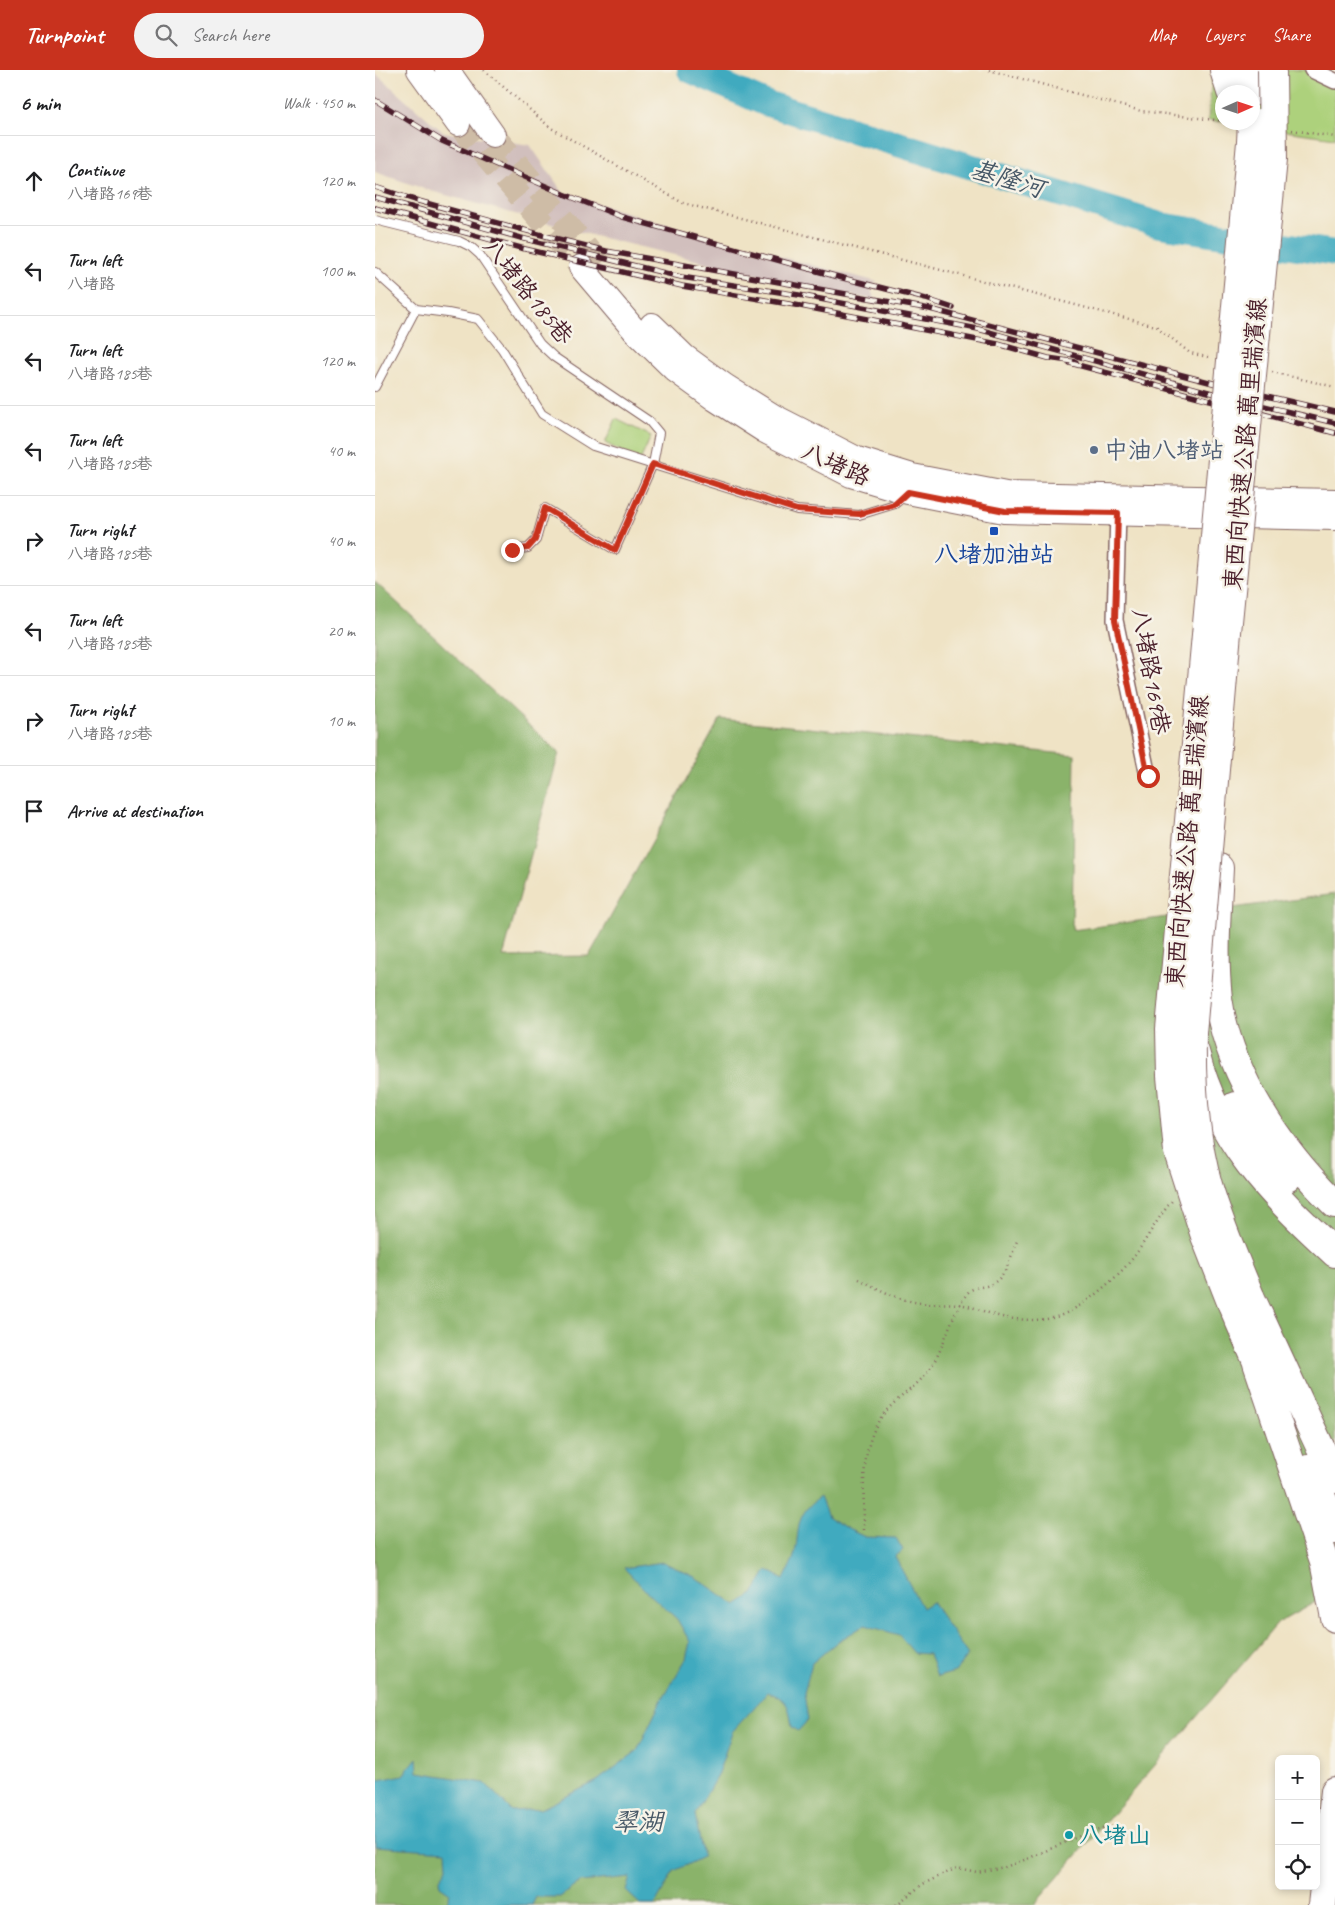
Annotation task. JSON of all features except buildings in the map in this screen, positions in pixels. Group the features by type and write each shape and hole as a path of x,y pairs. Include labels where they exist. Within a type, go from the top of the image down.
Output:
{"highway":[{"path":"1224,70 1229,85"},
{"path":"1252,70 1252,85"},
{"path":"1267,70 1181,907 1174,954 1182,999 1200,1071 1211,1098 1231,1137 1248,1164 1273,1194 1335,1253"},
{"name":"東西向快速公路 萬里瑞濱線","path":"1272,70 1273,159 1227,632 1191,1033 1191,1079 1197,1133 1208,1185 1220,1222 1257,1363 1332,1519 1335,1530"},
{"path":"1239,130 1241,145 1181,907 1190,941 1195,981 1215,1060 1226,1090 1249,1132 1296,1190 1335,1228"},
{"name":"東西向快速公路 萬里瑞濱線","path":"1252,130 1170,1029 1171,1076 1178,1152 1205,1236 1335,1479"},
{"path":"1227,632 1222,818 1215,947 1219,1000 1226,1029 1240,1071 1258,1108 1316,1185 1335,1204"},
{"path":"1257,1363 1324,1561 1335,1618"},
{"path":"1322,1905 1335,1791"}],"main road":[{"path":"419,70 458,124"},
{"path":"447,70 493,135"},
{"name":"八堵路","path":"581,268 636,332 675,370 715,399 765,431 851,475 910,484 1006,494 1335,501"},
{"name":"八堵路","path":"607,273 648,321 685,357 725,386 773,416 857,460 910,484 1005,511 1335,518"}],"street":[{"path":"1312,70 1335,81"},
{"name":"八堵路169巷","path":"1118,513 1115,620 1148,776"}],"lane":[{"name":"八堵路185巷","path":"375,220 459,241 471,247 480,255 540,344 554,357 649,421 659,433 653,464 615,550 545,508 535,540 528,548 512,550"},
{"path":"375,272 416,309 478,319 502,349 542,414 593,446 797,510 859,514 895,504 910,484"},
{"path":"375,387 416,309"}],"path":[{"path":"485,70 551,128 683,203 1156,326 1190,353"},
{"path":"989,70 1141,111 1215,121"},
{"path":"859,1279 893,1296 908,1301 961,1304 1013,1319 1039,1320 1064,1314 1096,1293 1129,1262 1165,1209 1178,1195"},
{"path":"864,1530 864,1476 868,1450 875,1428 884,1413 928,1371 937,1357 961,1304 971,1290 977,1286 986,1286 998,1280 1005,1272 1017,1241"},
{"path":"896,1905 923,1884 957,1868 977,1872 1005,1866 1027,1859 1082,1835 1112,1826"}],"shaded area":[{"path":"375,73 443,132 530,145 564,194 750,249 878,282 869,285 875,300 804,286 595,236 431,191 375,172"}],"green space":[{"path":"1213,70 1315,70 1335,82 1335,138 1260,127 1260,85 1215,85 1215,121 1208,120"},
{"path":"616,419 651,436 640,461 605,443"},
{"path":"375,582 559,753 503,957 589,956 720,719 1075,755 1072,930 1335,894 1335,1591 1278,1623 1034,1905 375,1905"}],"water":[{"name":"翠湖","path":"820,1497 828,1517 848,1529 865,1537 896,1538 903,1550 895,1557 922,1608 932,1602 968,1655 955,1672 937,1677 929,1654 914,1653 899,1635 865,1625 837,1642 812,1663 804,1693 808,1720 798,1731 792,1727 789,1709 784,1701 768,1692 732,1732 718,1774 695,1814 703,1857 674,1871 655,1905 641,1905 626,1891 630,1877 580,1882 560,1897 536,1897 532,1905 446,1905 450,1893 440,1886 439,1881 447,1868 446,1851 375,1846 375,1776 380,1780 403,1775 417,1758 418,1772 485,1783 512,1811 541,1809 597,1781 637,1751 661,1701 686,1659 690,1642 677,1619 624,1568 663,1562 695,1577 736,1605 753,1594 767,1570 784,1579 794,1556 802,1516 812,1503"}],"waterway":[{"name":"基隆河","path":"690,70 765,103 1160,225 1335,253"}],"tunnel":[{"path":"458,124 581,267"},
{"path":"493,135 607,273"}],"railway":[{"path":"375,100 442,141 622,217 926,299 953,308"},
{"path":"375,187 415,200 606,251 930,309 1228,387 1335,412"},
{"path":"375,197 521,238 681,277 799,295 978,329 1223,396 1335,423"},
{"path":"375,208 521,248 682,286 795,305 998,344 1048,358 1076,362"},
{"path":"1070,363 1335,433"}],"place":[{"name":"中油八堵站","path":"1094,450"},
{"name":"八堵加油站","path":"994,531"},
{"name":"八堵山","path":"1069,1835"}],"route":[{"path":"512,550 528,548 535,540 545,508 615,550 653,464 797,510 859,514 895,504 908,492 1005,511 1118,513 1115,620 1148,776"}]}
